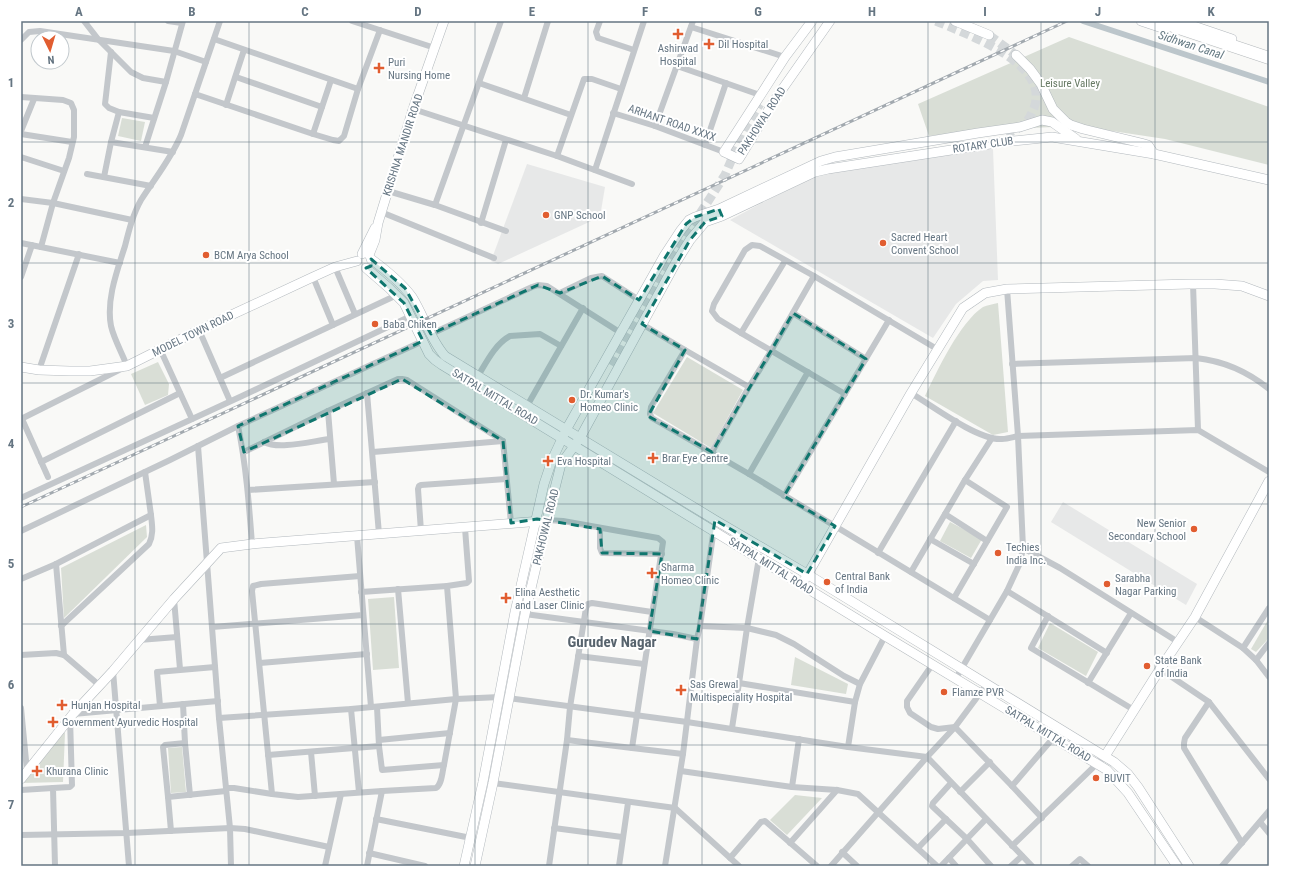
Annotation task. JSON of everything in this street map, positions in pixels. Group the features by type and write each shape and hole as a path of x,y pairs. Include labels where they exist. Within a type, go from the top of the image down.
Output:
{"highway":[{"path":"1158,21 1269,58"}],"street":[{"path":"84,21 110,52 136,76 166,82"},
{"path":"145,147 183,22 168,21"},
{"path":"48,477 22,419 127,366 111,327 110,314 113,288 132,220 141,201 173,152 181,135 220,21"},
{"path":"352,21 361,22 380,30 435,48"},
{"name":"KRISHNA MANDIR ROAD","path":"365,257 375,240 381,212 413,109 444,21"},
{"path":"435,205 501,21"},
{"path":"524,98 548,21"},
{"path":"592,21 599,22 596,32 598,38 634,50"},
{"path":"595,170 644,21"},
{"name":"PAKHOWAL ROAD","path":"812,21 785,57 724,152 739,158 774,101 830,21"},
{"path":"955,21 989,35"},
{"path":"1141,21 1269,64"},
{"path":"1178,21 1269,52"},
{"path":"655,126 692,24 785,57"},
{"path":"195,94 337,141 343,138 358,89 380,30"},
{"path":"21,40 29,32 33,31 98,39 174,51 206,62"},
{"path":"214,39 358,89"},
{"path":"226,105 244,50"},
{"path":"110,52 105,104 109,108 119,112 154,118"},
{"path":"1016,55 1030,69 1041,84 1054,109 1066,122 1083,129 1141,143 1148,146 1154,154"},
{"path":"677,66 760,95"},
{"path":"236,77 322,107"},
{"path":"557,156 584,79 592,79 621,89"},
{"path":"313,134 331,80"},
{"path":"479,82 571,115"},
{"path":"705,145 726,83"},
{"path":"21,98 63,100 71,103 74,110 72,142 64,172 53,203 42,246"},
{"path":"34,99 21,132 72,142"},
{"path":"413,109 557,156 632,184"},
{"path":"104,177 119,112"},
{"name":"ARHANT ROAD XXXX","path":"613,113 655,126 724,152"},
{"path":"720,212 821,161 853,154 1020,127 1042,120 1052,122 1079,141"},
{"path":"815,172 820,165 826,163 1006,134"},
{"name":"ROTARY CLUB","path":"706,222 720,212 815,172 1003,142 1052,137 1154,154 1269,180"},
{"path":"481,223 506,140"},
{"path":"111,142 173,152"},
{"path":"21,157 64,172"},
{"path":"87,174 151,186"},
{"path":"388,191 435,205 506,231"},
{"path":"21,199 53,203 132,220"},
{"path":"381,212 494,258"},
{"name":"PAKHOWAL ROAD","path":"464,866 483,782 515,612 544,484 552,460 564,434 674,240 689,220 695,217 720,212"},
{"name":"PAKHOWAL ROAD","path":"476,866 510,698 525,614 561,464 580,438 675,264 690,240 706,222"},
{"path":"21,243 42,246 120,263"},
{"path":"21,276 32,245"},
{"path":"845,394 718,319 712,311 714,304 745,250 752,245 760,246 814,276 938,349"},
{"path":"39,370 79,254"},
{"path":"365,257 387,271 405,288 412,298 437,347 445,356 527,406 564,434"},
{"name":"MODEL TOWN ROAD","path":"21,367 39,370 90,371 127,366 199,330 313,277 335,267 365,257"},
{"name":"SATPAL MITTAL ROAD","path":"365,257 359,266 366,268 404,303 429,354 435,360 564,434 580,438 807,574 1105,756 1121,767 1138,787 1189,866"},
{"path":"741,333 785,261"},
{"path":"335,267 355,314"},
{"path":"560,293 591,278 602,276 639,300"},
{"path":"712,452 814,276"},
{"path":"313,277 334,325"},
{"path":"1193,284 1198,430"},
{"path":"801,584 836,526 911,393 963,308 975,298 985,293 1007,289 1193,284 1242,286 1269,296"},
{"path":"431,334 538,285 547,286 560,293 621,333"},
{"path":"956,678 1007,591 1020,563 1023,548 1018,436 1007,289"},
{"path":"220,378 397,295"},
{"path":"527,406 583,308"},
{"path":"793,313 866,359"},
{"path":"21,498 230,402 411,316"},
{"path":"784,496 889,320"},
{"path":"642,324 749,387"},
{"path":"199,330 230,402"},
{"path":"478,376 495,350 505,338 510,336 540,334 561,346"},
{"path":"21,530 145,472 238,426 423,341"},
{"path":"160,349 192,419"},
{"path":"685,350 651,407 650,414 654,420 749,474 990,620"},
{"path":"1012,364 1196,358 1234,366 1251,375 1269,389"},
{"path":"749,474 808,372"},
{"path":"244,452 367,392 398,379 407,380 503,441"},
{"path":"367,392 379,534"},
{"path":"41,462 180,393"},
{"path":"911,393 956,422 983,436 992,438 1002,440 1018,436 1198,430 1269,472"},
{"path":"328,411 334,484"},
{"path":"878,553 956,422"},
{"path":"238,426 244,452 252,544"},
{"name":"SATPAL MITTAL ROAD","path":"564,434 574,446 932,665 1098,764 1114,776 1128,793 1177,866"},
{"path":"911,572 965,480 992,438"},
{"path":"264,442 270,445 278,446 330,439"},
{"path":"373,452 503,441"},
{"path":"503,441 511,524"},
{"path":"198,446 219,718 230,828 231,866"},
{"path":"61,626 149,544 152,538 152,532 145,472"},
{"path":"421,531 419,486 506,479"},
{"path":"954,598 1007,507 965,480"},
{"path":"1012,846 1105,756 1160,669 1196,617 1269,481"},
{"path":"248,490 375,482"},
{"path":"945,514 988,541"},
{"path":"21,579 56,564 151,515"},
{"path":"21,779 71,716 113,671 206,562 221,548 252,544 465,528 547,520 563,521 600,529 658,538 663,542 632,748"},
{"path":"665,866 681,771 697,639 715,520"},
{"path":"361,592 467,584 469,581 465,528"},
{"path":"600,529 600,548 602,553 662,554"},
{"path":"356,536 366,654 379,743 380,767 382,770 444,765"},
{"path":"930,539 974,564"},
{"path":"1023,548 1060,568 1178,642"},
{"path":"732,728 759,558"},
{"path":"56,564 64,655"},
{"path":"272,794 252,591 253,586 360,576"},
{"path":"168,797 234,788 290,797 436,788 440,784 456,698 447,586"},
{"path":"398,589 408,703"},
{"path":"1007,591 1107,653"},
{"path":"174,599 180,669"},
{"path":"549,866 567,740 570,707 586,608 590,603 652,612"},
{"path":"1243,648 1269,608"},
{"path":"1088,683 1131,613"},
{"path":"525,614 697,639"},
{"path":"212,627 363,615"},
{"path":"1048,616 1031,648 1134,710"},
{"path":"1196,617 1243,648 1256,660 1269,677"},
{"path":"700,626 747,628 763,631 786,639 844,676 860,684"},
{"path":"848,747 855,702 860,684 885,636"},
{"path":"139,640 177,637"},
{"path":"1256,660 1269,644"},
{"path":"21,655 56,653 64,655 99,686"},
{"path":"260,663 366,654"},
{"path":"578,656 644,664"},
{"path":"932,665 907,701 907,707 910,713 931,727 938,729 955,727"},
{"path":"160,706 157,672 215,667"},
{"path":"1160,669 1209,702 1269,779"},
{"path":"113,671 129,866"},
{"path":"739,683 855,702"},
{"path":"831,866 955,727 986,684"},
{"path":"219,718 351,709 456,698 500,697 732,728 848,747 927,757 1032,866"},
{"path":"71,716 116,710 218,701"},
{"path":"1209,702 1185,738 1184,748 1242,843"},
{"path":"182,704 190,795"},
{"path":"21,708 27,771"},
{"path":"351,709 359,792"},
{"path":"21,790 70,787 72,785 71,716"},
{"path":"955,727 1042,818"},
{"path":"268,756 355,748 450,733"},
{"path":"1012,786 1054,737"},
{"path":"792,787 799,739"},
{"path":"567,740 683,754"},
{"path":"171,831 164,745 185,743"},
{"path":"311,752 315,796"},
{"path":"960,792 990,762"},
{"path":"681,771 792,787 837,790 858,794 937,866"},
{"path":"493,783 628,803 675,808 739,866"},
{"path":"951,783 932,804 967,839 991,866"},
{"path":"53,788 55,866"},
{"path":"790,843 837,790"},
{"path":"367,866 382,791"},
{"path":"325,866 341,794"},
{"path":"618,866 628,803"},
{"path":"1222,866 1269,812"},
{"path":"376,819 471,838"},
{"path":"918,848 946,819"},
{"path":"942,866 986,819"},
{"path":"730,858 763,821 817,866"},
{"path":"1260,822 1269,833"},
{"path":"21,835 127,833 230,828 245,829 329,847"},
{"path":"554,828 622,837"},
{"path":"842,852 857,866"},
{"path":"369,854 425,866"},
{"path":"1011,866 1022,856"},
{"path":"949,858 956,866"},
{"path":"1072,866 1080,859 1088,866"}],"highlighted area":[{"path":"719,209 722,216 705,222 690,240 642,324 685,350 648,416 712,452 793,313 866,359 784,496 835,526 807,574 715,520 697,639 649,631 662,554 602,553 600,529 537,519 511,523 503,441 402,379 244,452 238,426 423,341 404,303 366,268 371,266 371,259 405,288 431,334 538,285 560,293 602,276 639,300 686,224 695,217"}],"shaded area":[{"name":"Sacred Heart Convent School","path":"993,149 998,280 983,281 956,304 933,338 730,220 816,174 928,154"},
{"path":"527,164 605,187 600,217 498,264 491,261"},
{"path":"1063,502 1197,584 1186,605 1051,522"}],"green space":[{"name":"Leisure Valley","path":"1069,37 1269,107 1269,165 1165,139 1079,126 981,130 929,136 918,104"},
{"path":"122,118 145,122 141,141 118,136"},
{"path":"998,303 1008,432 993,435 925,396 950,348 966,324 974,314 983,307"},
{"path":"687,357 743,390 711,448 653,413"},
{"path":"158,362 169,384 168,395 145,405 131,374"},
{"path":"950,522 982,539 971,558 940,541"},
{"path":"146,525 147,537 64,618 61,568"},
{"path":"394,597 399,668 373,670 368,599"},
{"path":"1269,618 1269,638 1256,652 1251,649"},
{"path":"1050,623 1098,652 1086,676 1038,648"},
{"path":"795,657 848,684 846,694 791,685"},
{"path":"63,732 65,733 63,782 21,783"},
{"path":"182,747 186,792 171,793 168,748"},
{"path":"795,795 822,798 787,835 770,820"}],"waterway":[{"name":"Sidhwan Canal","path":"1083,21 1269,82"}],"tunnel":[{"path":"936,21 985,42 1003,52 1018,64 1030,77 1036,92 1034,108 1024,125 1006,134"},
{"path":"989,35 1016,55"},
{"path":"611,365 663,271 725,175 746,126 760,104"}],"railway":[{"path":"21,507 1067,21"}],"place":[{"name":"Ashirwad Hospital","path":"678,34"},
{"name":"Dil Hospital","path":"709,44"},
{"name":"Puri Nursing Home","path":"379,68"},
{"name":"GNP School","path":"546,215"},
{"name":"Sacred Heart Convent School","path":"883,243"},
{"name":"BCM Arya School","path":"206,255"},
{"name":"Baba Chiken","path":"375,324"},
{"name":"Dr. Kumar's Homeo Clinic","path":"572,400"},
{"name":"Brar Eye Centre","path":"653,458"},
{"name":"Eva Hospital","path":"548,461"},
{"name":"New Senior Secondary School","path":"1194,529"},
{"name":"Techies India Inc.","path":"998,553"},
{"name":"Sharma Homeo Clinic","path":"652,573"},
{"name":"Central Bank of India","path":"827,582"},
{"name":"Sarabha Nagar Parking","path":"1107,584"},
{"name":"Elina Aesthetic and Laser Clinic","path":"506,598"},
{"name":"State Bank of India","path":"1147,666"},
{"name":"Sas Grewal Multispeciality Hospital","path":"681,690"},
{"name":"Flamze PVR","path":"944,692"},
{"name":"Hunjan Hospital","path":"62,705"},
{"name":"Government Ayurvedic Hospital","path":"53,722"},
{"name":"Khurana Clinic","path":"37,771"},
{"name":"BUVIT","path":"1096,778"}],"district":[{"name":"Gurudev Nagar","path":"612,642"}]}
